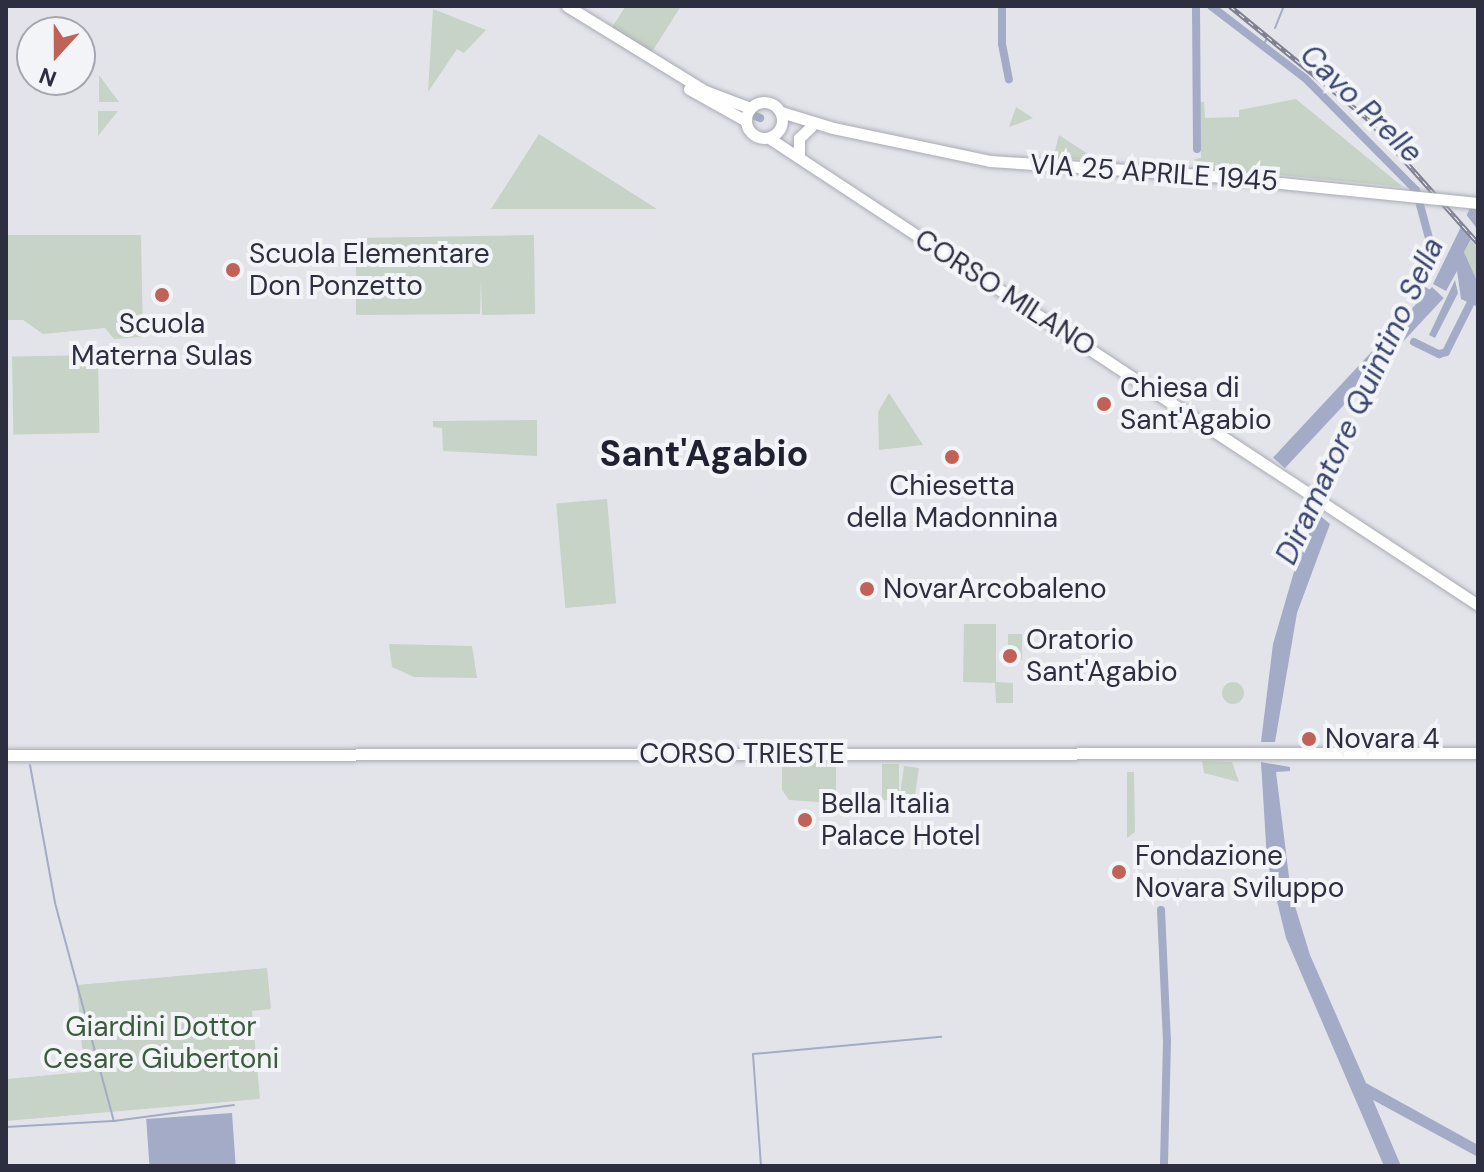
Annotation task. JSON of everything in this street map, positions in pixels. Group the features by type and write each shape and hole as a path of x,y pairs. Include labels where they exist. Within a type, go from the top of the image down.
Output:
{"main road":[{"path":"568,7 598,31 732,107 750,108 767,101 781,112 788,124 769,138 754,135 732,107 568,7"},
{"path":"598,31 705,91"},
{"path":"746,121 750,108"},
{"name":"VIA 25 APRILE 1945","path":"788,124 833,128"},
{"name":"VIA 25 APRILE 1945","path":"788,124 833,128 990,161 1202,175 1478,203"},
{"name":"CORSO MILANO","path":"788,124 799,155 811,167"},
{"path":"799,155 799,138 811,127"},
{"name":"CORSO MILANO","path":"769,138 1478,605"},
{"name":"CORSO TRIESTE","path":"6,755 1478,753"}],"green space":[{"path":"626,6 681,6 652,52 612,27"},
{"path":"433,9 486,30 464,53 457,49 428,92"},
{"path":"99,75 119,102 99,102"},
{"path":"1296,99 1403,187 1198,167 1194,159 1201,158 1200,102 1204,102 1205,118 1239,117 1239,110"},
{"path":"1016,107 1033,118 1009,127"},
{"path":"98,111 118,111 98,136"},
{"path":"539,134 657,209 491,209"},
{"path":"1059,135 1097,160 1053,158"},
{"path":"6,235 141,235 143,337 114,339 105,328 43,334 23,320 6,320"},
{"path":"534,235 535,314 482,315 481,279 480,314 356,315 356,238"},
{"path":"1471,240 1478,249 1478,283 1464,252"},
{"path":"98,355 99,433 13,434 12,357"},
{"path":"889,393 923,445 879,450 878,412"},
{"path":"537,420 537,456 443,451 442,428 433,427 433,421"},
{"path":"607,499 616,604 565,608 556,503"},
{"path":"964,624 996,624 996,682 1013,683 1013,703 996,703 995,683 963,682"},
{"path":"1008,634 1022,634 1022,660 1008,660"},
{"path":"389,644 472,646 477,678 414,677 392,667"},
{"path":"1233,682 1241,685 1244,693 1241,701 1233,704 1225,701 1222,693 1225,685"},
{"path":"1202,761 1232,762 1239,782 1204,773"},
{"path":"782,762 836,762 836,797 831,803 789,800 782,790"},
{"path":"882,764 899,764 899,800 882,800"},
{"path":"904,766 919,768 914,802 899,800"},
{"path":"1127,772 1134,772 1135,832 1127,838"},
{"name":"Giardini Dottor Cesare Giubertoni","path":"267,968 271,1009 252,1011 260,1099 6,1121 6,1079 84,1072 77,985"}],"water":[{"path":"1478,192 1478,226 1464,252 1478,283 1478,307 1461,299 1457,271 1446,291 1433,284"},
{"path":"1455,280 1458,293 1435,338 1429,335"},
{"path":"1432,287 1444,298 1285,468 1273,457"},
{"path":"1318,514 1330,524 1297,613 1275,742 1261,742 1273,644 1298,558"},
{"path":"1261,762 1290,767 1290,771 1276,772 1291,893 1310,955 1366,1083 1478,1145 1478,1157 1373,1100 1401,1166 1384,1166 1286,938 1267,860"},
{"path":"232,1113 236,1166 149,1166 146,1119"}],"pier":[{"path":"1465,213 1478,230 1474,243 1459,224"}],"waterway":[{"path":"1002,6 1002,44 1009,79"},
{"path":"1196,6 1197,149"},
{"name":"Cavo Prelle","path":"1211,6 1305,78 1416,190 1430,242 1411,284 1434,296"},
{"name":"Cavo Prelle","path":"1218,6 1218,11"},
{"path":"1275,28 1284,6"},
{"path":"1264,44 1267,38"},
{"path":"739,109 760,118"},
{"name":"Diramatore Quintino Sella","path":"1414,342 1439,354 1446,352 1474,296"},
{"path":"30,765 55,903 114,1121 234,1105"},
{"path":"1161,910 1167,1041 1164,1166"},
{"path":"761,1166 753,1054 941,1037"},
{"path":"6,1127 113,1121"}],"railway":[{"path":"1230,6 1367,118 1478,243"}],"place":[{"name":"Scuola Elementare Don Ponzetto","path":"233,270"},
{"name":"Scuola Materna Sulas","path":"162,295"},
{"name":"Chiesa di Sant'Agabio","path":"1104,404"},
{"name":"Chiesetta della Madonnina","path":"952,457"},
{"name":"NovarArcobaleno","path":"867,589"},
{"name":"Oratorio Sant'Agabio","path":"1010,656"},
{"name":"Novara 4","path":"1309,739"},
{"name":"Bella Italia Palace Hotel","path":"805,820"},
{"name":"Fondazione Novara Sviluppo","path":"1119,872"}],"district":[{"name":"Sant'Agabio","path":"704,454"}]}
